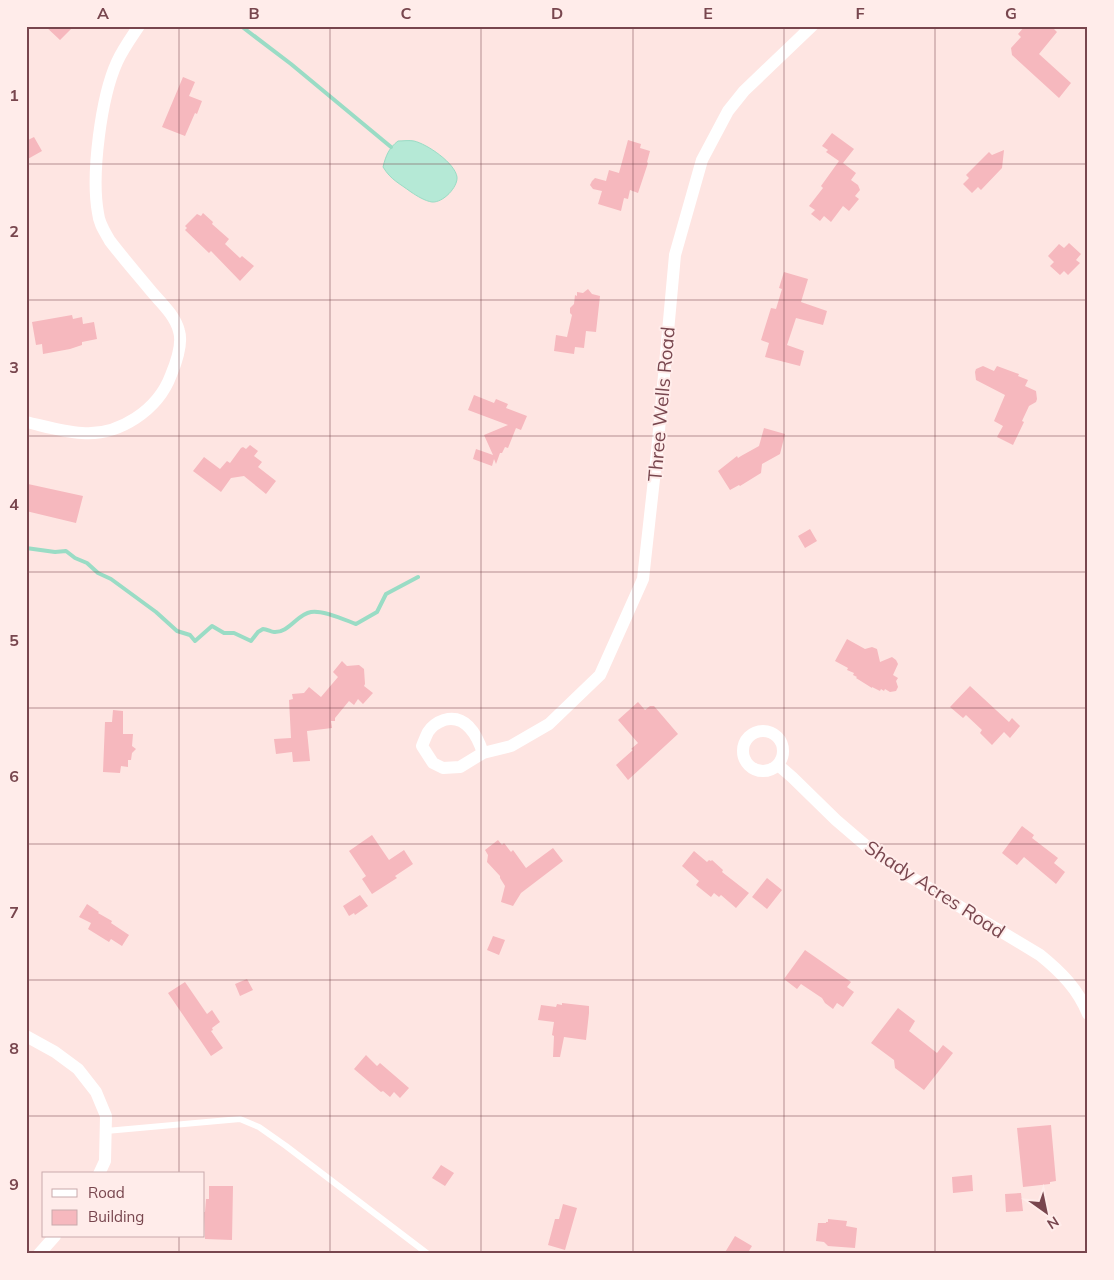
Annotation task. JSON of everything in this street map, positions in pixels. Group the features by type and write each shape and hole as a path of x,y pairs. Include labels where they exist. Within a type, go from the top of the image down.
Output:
{"street":[{"path":"26,422 84,434 118,427 133,420 147,410 160,396 169,382 175,366 180,332 172,315 110,241 102,229 98,214 96,186 99,138 106,98 117,63 139,26"},
{"name":"Three Wells Road","path":"484,753 478,737 463,721 451,718 438,722 428,731 422,746 434,763 443,768 460,767 484,753 511,746 549,724 600,675 643,579 657,452 674,255 702,160 728,111 744,91 812,26"},
{"name":"Shady Acres Road","path":"778,765 871,850 909,876 1040,955 1060,971 1073,986 1088,1014"},
{"path":"26,1036 55,1052 78,1069 96,1092 106,1116 105,1161 100,1172"},
{"path":"38,1254 52,1238"}],"lane":[{"path":"106,1131 240,1119 259,1127 286,1146 428,1254"}],"shaded area":[{"path":"398,141 419,143 433,150 446,160 457,177 457,181 449,194 441,200 432,202 413,194 389,175 383,167 385,159 392,146"}],"building":[{"path":"45,26 74,26 60,40"},
{"path":"1025,26 1051,26 1057,32 1039,54 1071,83 1059,98 1012,55 1011,48 1021,37 1018,34"},
{"path":"183,77 195,82 189,96 202,101 185,136 162,127"},
{"path":"832,133 854,149 843,163 856,173 851,180 858,185 860,190 855,196 859,199 849,211 843,206 831,222 824,216 820,221 811,214 815,210 809,206 823,188 821,186 839,161 826,152 828,150 822,146"},
{"path":"34,137 42,151 26,160 26,141"},
{"path":"628,140 641,144 640,148 650,151 638,193 630,190 628,199 624,198 621,211 598,204 602,191 593,189 590,185 595,178 606,181 609,170 619,173"},
{"path":"1004,150 1002,168 981,190 978,187 972,193 963,184 969,178 966,175 989,152 992,155"},
{"path":"203,213 229,239 225,244 240,258 242,256 254,266 240,281 211,251 209,253 185,230 187,228 185,226 197,214 201,216"},
{"path":"1069,243 1081,254 1076,260 1080,263 1068,275 1064,271 1060,275 1050,266 1054,262 1048,256 1059,244 1064,248"},
{"path":"784,272 808,279 801,302 827,311 823,325 796,318 787,345 804,351 800,366 765,357 769,343 761,340 771,308 776,309 782,289 779,288"},
{"path":"588,289 592,294 600,296 596,332 586,331 584,348 575,347 574,354 554,351 556,335 567,337 572,315 570,308 574,304 575,295 577,296 577,292 583,293"},
{"path":"72,315 73,319 82,317 83,324 94,322 97,339 82,342 82,345 70,349 43,354 42,344 36,345 32,322"},
{"path":"983,366 994,371 997,366 1019,374 1018,376 1028,380 1025,386 1036,391 1036,402 1029,406 1013,445 997,437 1003,426 994,421 1005,395 976,380 976,369"},
{"path":"474,395 494,403 496,399 508,404 506,408 527,416 521,430 516,428 508,448 505,447 502,453 500,453 496,464 494,459 492,466 473,459 476,449 493,455 484,435 508,425 468,410"},
{"path":"764,428 785,434 780,454 762,464 761,473 730,490 718,471 737,456 738,458 759,446"},
{"path":"250,445 258,451 254,456 262,462 258,467 276,481 266,494 244,476 231,478 221,492 193,471 204,457 220,469 227,461 230,463 241,448 246,449"},
{"path":"28,484 83,496 76,523 26,511"},
{"path":"810,529 817,541 805,548 798,536"},
{"path":"847,639 865,649 872,647 877,649 880,662 892,657 896,660 898,664 893,675 898,678 896,681 898,687 896,691 890,692 881,689 880,691 872,688 856,678 853,675 854,673 847,670 848,668 835,661"},
{"path":"342,661 347,666 359,665 364,669 364,686 373,693 363,704 358,699 354,705 349,701 335,718 335,721 331,721 332,728 307,731 310,761 293,762 292,752 276,754 274,739 291,738 289,700 293,699 292,694 304,693 309,687 321,697 338,677 333,672"},
{"path":"970,686 1009,722 1012,718 1020,726 1010,738 1004,732 992,745 980,733 982,730 966,715 963,718 950,707"},
{"path":"638,702 645,710 650,706 654,706 678,734 628,780 616,765 638,743 618,720"},
{"path":"113,710 123,711 123,734 133,734 132,746 136,749 132,753 131,760 128,760 128,767 121,766 120,773 103,772 105,722 112,722"},
{"path":"1022,826 1034,835 1032,838 1058,858 1054,863 1065,872 1056,884 1024,857 1017,865 1002,853"},
{"path":"372,835 389,860 404,850 413,864 395,876 397,878 372,894 362,879 366,876 349,851"},
{"path":"498,840 502,845 504,843 511,852 513,850 526,868 553,848 563,861 521,893 513,906 501,902 505,886 500,876 487,862 488,855 485,850"},
{"path":"694,851 707,862 712,860 723,870 722,872 749,893 736,908 721,895 719,897 714,893 711,897 696,885 699,881 682,866"},
{"path":"767,878 782,890 767,909 752,897"},
{"path":"360,895 368,906 355,915 354,913 349,916 343,906"},
{"path":"87,904 129,935 122,946 111,939 109,942 88,929 91,923 79,917"},
{"path":"493,936 505,940 499,955 487,950"},
{"path":"805,950 851,982 847,987 854,992 843,1007 837,1003 833,1009 822,998 801,984 797,989 784,979"},
{"path":"247,979 253,990 240,996 235,984"},
{"path":"185,982 207,1014 212,1010 220,1022 211,1031 223,1048 211,1056 168,993"},
{"path":"562,1003 589,1006 586,1040 564,1037 560,1057 553,1057 554,1036 552,1035 554,1022 538,1020 541,1005 556,1007 557,1004 562,1005"},
{"path":"898,1008 915,1021 909,1031 937,1053 943,1045 953,1053 924,1090 895,1068 894,1060 871,1043"},
{"path":"366,1055 377,1066 380,1063 409,1088 400,1098 394,1092 390,1097 383,1091 381,1092 354,1069"},
{"path":"1051,1125 1056,1181 1050,1182 1050,1184 1023,1187 1017,1128"},
{"path":"441,1165 454,1173 445,1186 432,1178"},
{"path":"972,1175 973,1191 953,1193 952,1177"},
{"path":"209,1186 233,1186 232,1240 205,1239 206,1199 209,1199"},
{"path":"1021,1193 1023,1211 1006,1212 1005,1194"},
{"path":"563,1204 577,1208 565,1250 548,1245 555,1219 559,1219"},
{"path":"828,1219 847,1221 846,1226 857,1228 855,1248 828,1246 824,1242 816,1241 818,1223 826,1223"},
{"path":"735,1236 752,1246 747,1254 724,1254"}],"waterway":[{"path":"241,26 291,64 391,147"},
{"path":"26,548 55,552 66,551 75,558 87,563 98,573 111,579 156,612 177,631 190,635 195,641 212,626 224,633 234,633 251,641 263,629 279,632 289,627 301,616 311,612 328,614 356,624 377,612 386,594 418,577"}]}
